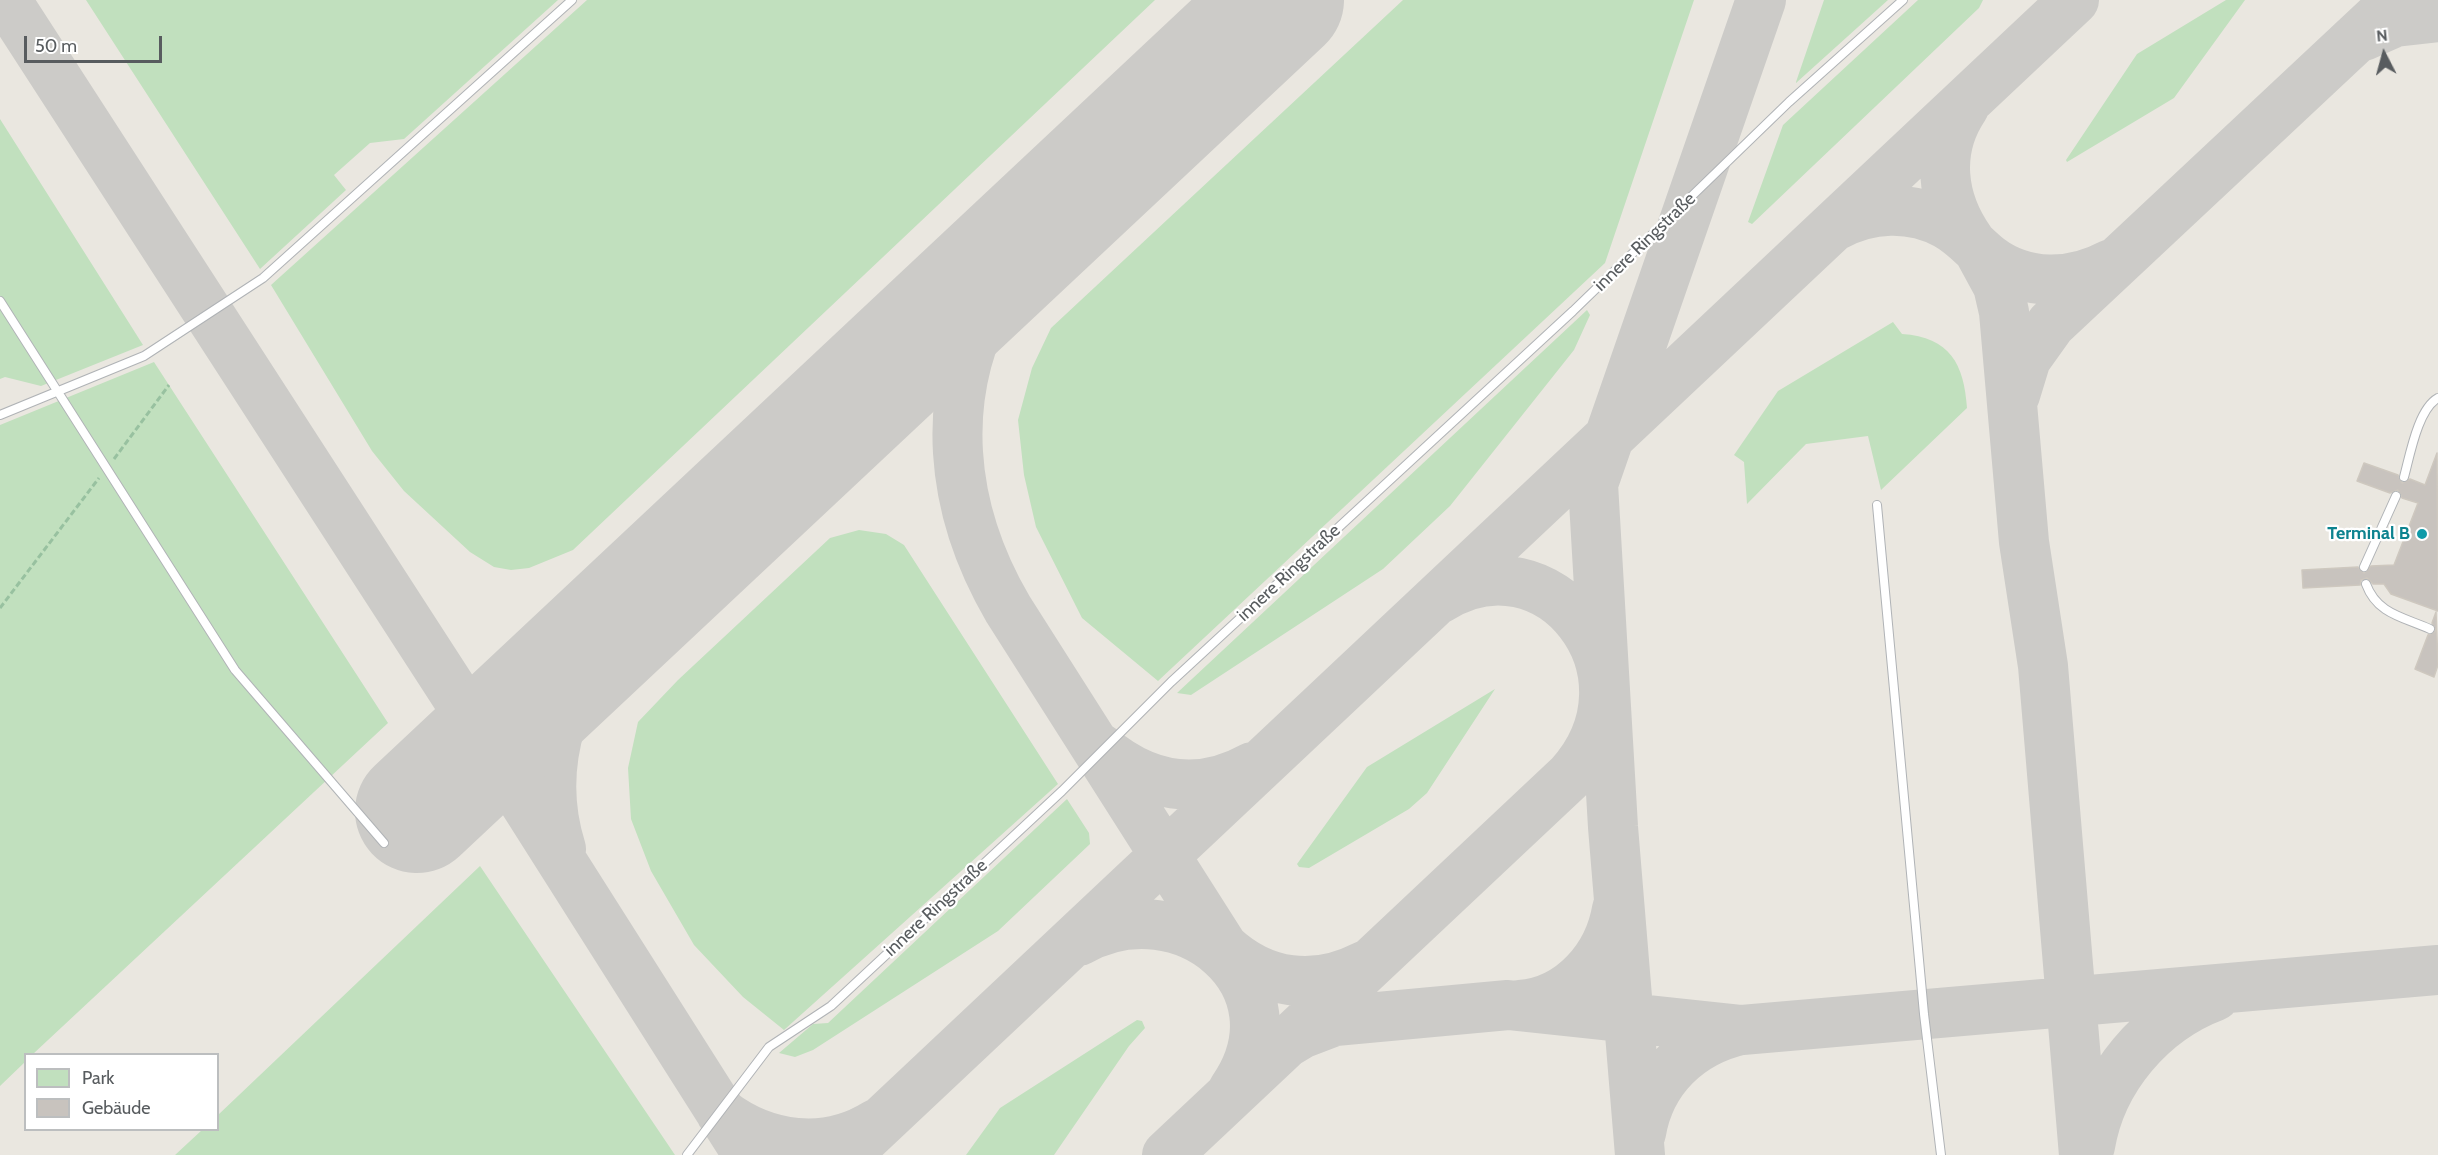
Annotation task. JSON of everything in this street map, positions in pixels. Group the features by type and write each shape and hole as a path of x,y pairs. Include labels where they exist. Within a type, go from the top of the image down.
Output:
{"lane":[{"path":"0,415 144,356 263,278 572,0"},
{"name":"innere Ringstraße","path":"687,1155 769,1047 831,1006 1062,791 1171,682 1573,311 1789,102 1903,0"},
{"path":"0,301 235,670 384,843"},
{"path":"2404,477 2422,419 2430,404 2438,398"},
{"path":"2364,567 2396,496"},
{"path":"1877,505 1924,1014 1941,1155"},
{"path":"2366,584 2373,601 2384,609 2430,629"}],"path":[{"path":"0,608 169,385"}],"green space":[{"path":"86,0 558,0 404,139 370,143 334,175 346,190 260,269"},
{"path":"587,0 1155,0 573,550 529,568 511,570 494,567 470,552 404,491 372,451 271,285"},
{"path":"1403,0 1694,0 1605,263 1158,681 1082,618 1036,527 1024,475 1018,420 1032,368 1051,328"},
{"path":"1824,0 1888,0 1796,83 1796,82"},
{"path":"1918,0 1983,0 1979,8 1752,224 1748,222 1783,125"},
{"path":"2226,0 2245,0 2174,98 2067,162 2066,160 2137,54"},
{"path":"0,119 143,345 41,386 5,377 0,379"},
{"path":"1587,310 1590,315 1574,350 1450,506 1383,569 1191,695 1177,693"},
{"path":"1893,322 1902,334 1932,341 1943,347 1951,356 1962,378 1967,408 1881,490 1868,436 1806,444 1747,504 1744,462 1734,455 1778,391"},
{"path":"154,362 388,723 34,1053 24,1053 24,1063 0,1086 0,425"},
{"path":"859,530 886,534 904,545 1058,784 784,1030 743,997 694,945 651,871 631,819 628,768 638,722 678,680 830,538"},
{"path":"1495,689 1427,793 1409,809 1309,868 1299,867 1297,864 1367,767"},
{"path":"1067,799 1089,833 1090,844 998,931 813,1050 795,1057 779,1053 813,1024 828,1023"},
{"path":"480,866 675,1155 175,1155 201,1131 219,1131 219,1114"},
{"path":"1137,1020 1142,1021 1145,1028 1129,1046 1054,1155 966,1155 1000,1108"}],"building":[{"name":"Terminal B","path":"2437,453 2438,611 2391,594 2384,584 2373,584 2367,578 2361,580 2360,585 2303,588 2302,570 2358,567 2364,573 2371,566 2394,565 2418,503 2402,498 2398,490 2390,493 2357,481 2364,463 2398,475 2402,483 2410,479 2425,485"},
{"path":"2436,612 2438,665 2434,677 2415,669 2428,635 2436,631 2432,623"}],"taxiway":[{"path":"6,0 488,745 748,1155"},
{"path":"1640,1155 1613,827 1593,484 1761,0"},
{"path":"846,1155 2074,0"},
{"path":"2015,395 2026,359 2051,324 2397,0"},
{"path":"2363,36 2395,22 2438,17"},
{"path":"1964,107 1949,140 1945,175 1953,209 1970,241"},
{"path":"1065,204 1018,257 995,293 977,332 964,372 958,412 958,452 963,493 973,532 988,571 1008,609 1237,969"},
{"path":"1835,226 1876,212 1904,211 1919,214 1946,224 2003,268 2033,278 2065,279 2081,276 2111,264"},
{"path":"1979,251 1998,286 2004,312 2024,542 2043,666 2084,1155"},
{"path":"1167,1155 1570,776 1596,736 1604,695 1598,656 1580,623 1553,597 1519,583 1480,582 1439,599"},
{"path":"561,849 554,817 551,785 554,753 561,722 572,692 588,664 606,638 628,614"},
{"path":"1100,748 1136,772 1173,783 1212,782 1252,767"},
{"path":"1520,1005 1539,1002 1556,995 1585,974 1606,944 1617,909"},
{"path":"1079,941 1118,926 1157,925 1192,935 1222,954 1244,981 1254,1014 1252,1051 1233,1090"},
{"path":"1223,947 1255,970 1290,980 1327,979 1364,966"},
{"path":"1286,1043 1301,1034 1335,1021 1508,1005 1742,1030 2438,970"},
{"path":"2090,1146 2105,1098 2133,1055 2150,1036 2170,1020 2215,996"},
{"path":"1641,1133 1653,1096 1675,1066 1705,1044 1741,1030"},
{"path":"721,1113 757,1133 777,1140 797,1143 837,1140 857,1134 876,1124"}],"runway":[{"path":"417,811 1282,0"}],"place":[{"name":"Terminal B","path":"2422,534"}]}
